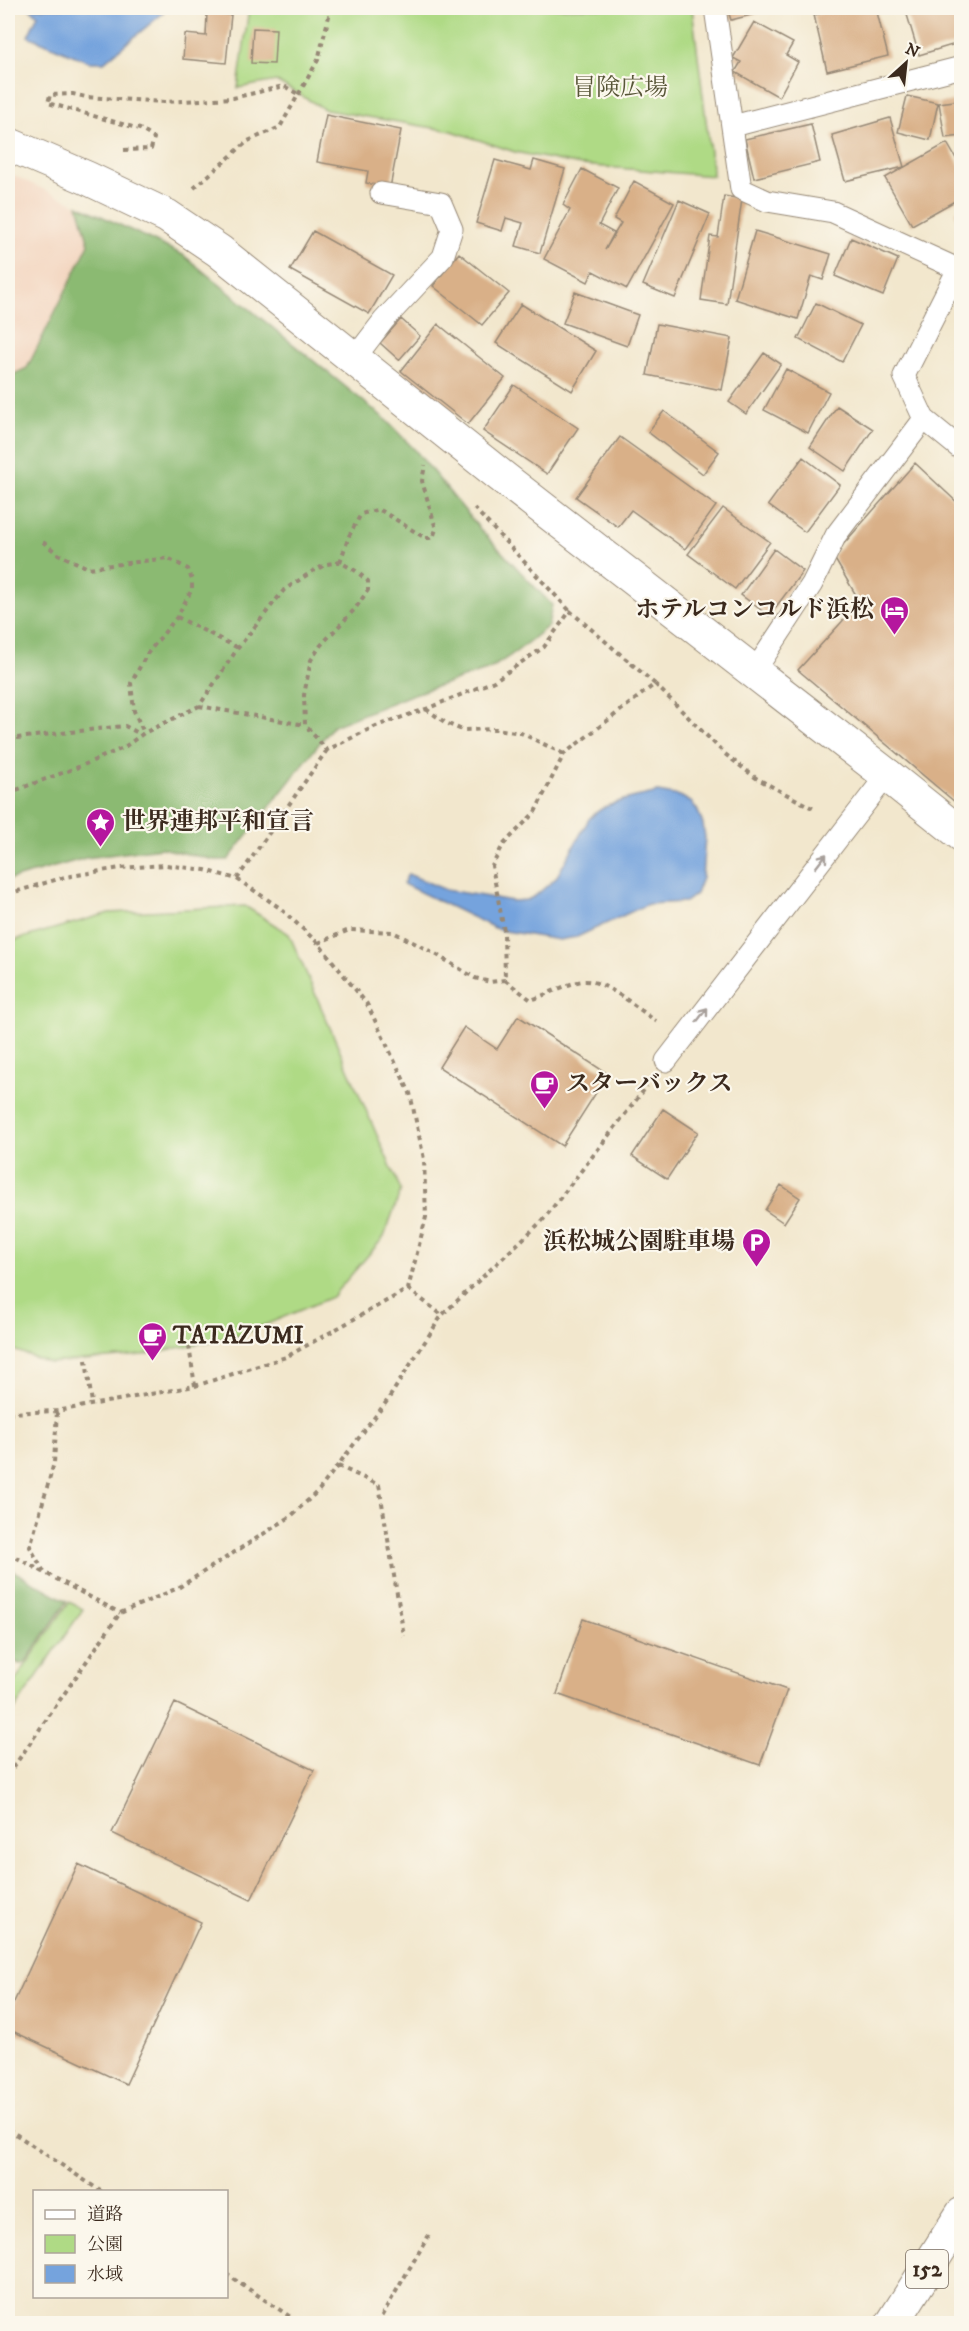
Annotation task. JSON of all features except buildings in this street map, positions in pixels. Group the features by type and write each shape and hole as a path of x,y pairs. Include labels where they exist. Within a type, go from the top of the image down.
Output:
{"main road":[{"path":"8,144 167,216 219,251 437,426 962,835"},
{"name":"152","path":"892,2324 962,2214"}],"lane":[{"path":"715,8 741,189 767,201 833,213 960,270 904,376 924,419 962,450"},
{"path":"732,126 962,67"},
{"path":"354,359 384,320 444,257 452,229 441,202 381,193"},
{"path":"754,672 812,584 836,535 924,419"},
{"path":"666,1061 887,776"}],"path":[{"path":"167,216 207,174 248,141 280,128 318,60 331,8"},
{"path":"114,151 151,149 154,138 140,129 48,103 50,96 73,94 86,97 165,102 233,98 284,86 298,94"},
{"path":"340,562 349,536 361,514 376,510 382,511 425,538 434,535 436,529 422,481 428,439 437,426"},
{"path":"473,507 570,611 655,684 725,754 756,778 816,810"},
{"path":"43,542 58,554 88,568 168,558 188,569 192,589 177,617 147,654 131,683 134,711 143,734"},
{"path":"8,793 123,748 143,734 199,706 238,648 284,590 327,564 340,562 368,581 368,590 355,609 321,645 311,660 304,695 305,725"},
{"path":"237,879 327,750 376,726 426,709 494,681 544,647 570,611"},
{"path":"177,617 238,648"},
{"path":"505,980 504,931 492,866 503,845 535,812 564,754 655,684"},
{"path":"199,706 305,725 327,750"},
{"path":"426,709 446,723 462,730 496,729 521,733 564,754"},
{"path":"8,739 125,726 143,734"},
{"path":"8,894 65,877 120,868 154,866 205,870 237,879 280,908 318,943 367,1004 410,1093 424,1159 426,1216 408,1289 286,1357 195,1386 57,1411 8,1413"},
{"path":"318,943 349,930 393,932 475,978 489,982 505,980 531,1000 583,980 603,985 683,1039"},
{"path":"8,1775 120,1612 178,1588 290,1517 319,1490 387,1401 442,1315 543,1220 666,1061"},
{"path":"408,1289 442,1315"},
{"path":"189,1346 195,1386"},
{"path":"86,1360 92,1403"},
{"path":"44,1572 30,1547 54,1463 57,1411"},
{"path":"338,1466 379,1485 404,1636"},
{"path":"8,1553 120,1612"},
{"path":"8,2129 99,2190"},
{"path":"377,2324 429,2235"},
{"path":"228,2275 301,2324"}],"shaded area":[{"path":"8,173 78,205 89,244 27,368 8,377"}],"green space":[{"name":"冒険広場","path":"249,8 692,8 713,176 581,165 515,152 452,131 326,110 276,81 238,88"},
{"path":"78,205 183,255 384,418 415,450 480,529 552,605 548,626 516,652 490,669 411,695 333,726 228,860 215,860 161,848 86,858 8,880 8,377 27,368 89,244"},
{"path":"245,906 289,934 401,1190 384,1237 332,1297 241,1335 142,1355 50,1363 8,1348 8,942 109,913"},
{"path":"8,1568 67,1601 25,1663 19,1664 8,1657"},
{"path":"69,1602 83,1609 8,1719 8,1691"}],"water":[{"path":"29,8 164,8 163,13 104,62 89,62 28,36 38,15"},
{"path":"658,792 680,796 691,802 697,809 703,824 705,837 702,878 696,894 685,902 648,904 577,937 559,940 499,930 403,884 408,874 446,890 513,901 527,900 556,878 589,819 596,813 612,804"}],"place":[{"name":"ホテルコンコルド浜松","path":"895,636"},
{"name":"世界連邦平和宣言","path":"101,848"},
{"name":"スターバックス","path":"545,1110"},
{"name":"浜松城公園駐車場","path":"756,1268"},
{"name":"TATAZUMI","path":"152,1362"}]}
